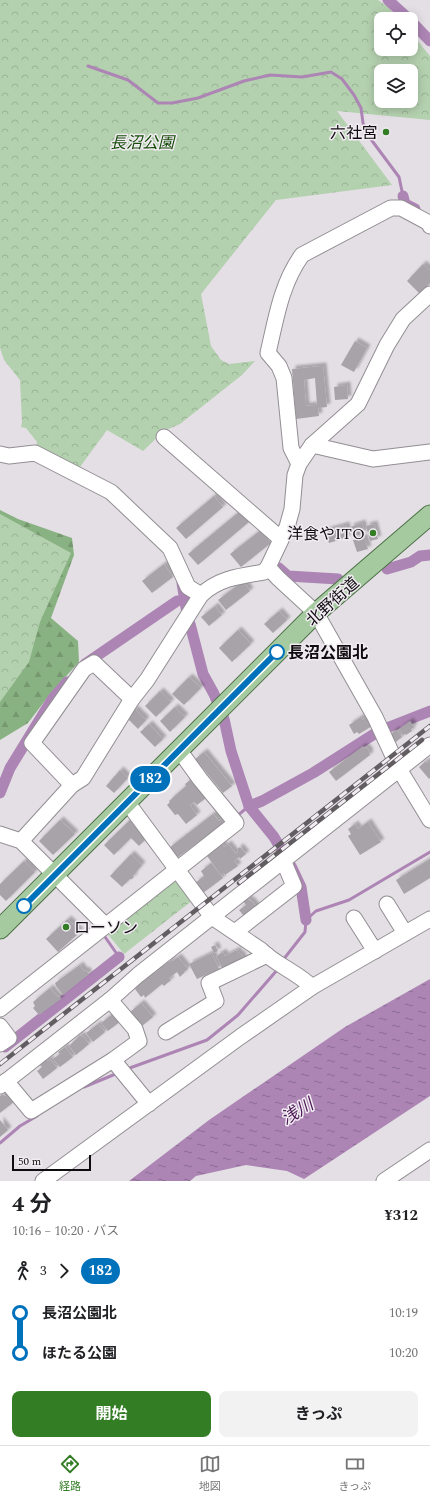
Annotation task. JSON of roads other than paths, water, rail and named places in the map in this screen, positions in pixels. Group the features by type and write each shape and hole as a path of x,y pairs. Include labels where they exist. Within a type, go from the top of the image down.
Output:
{"main road":[{"name":"北野街道","path":"0,929 316,614 430,515"}],"street":[{"path":"299,464 291,448 284,378 279,366 268,353 283,290 295,265 302,255 391,208 401,208 429,223 430,226"},
{"path":"21,841 72,785 83,778 132,699 147,680 201,596 208,589 224,580 236,576 264,572 268,567 287,527 292,510 295,475 299,464 312,445 358,404 387,345 403,319 430,294"},
{"path":"164,436 281,539"},
{"path":"312,445 373,459 430,452"},
{"path":"0,454 9,456 35,453 66,467 111,492 170,548 188,587 201,596"},
{"path":"268,567 316,614 375,717 400,769 430,820"},
{"path":"72,785 32,743 84,669 94,663 132,699"},
{"path":"110,1000 135,1029 139,1041 113,1060 31,1111 3,1083 110,1000 138,975 430,744"},
{"path":"0,1009 236,823 200,779 179,750"},
{"path":"127,802 212,917 306,981 312,987"},
{"path":"0,834 21,841 106,926"},
{"path":"235,932 294,886 283,860"},
{"path":"387,904 405,933"},
{"path":"354,918 375,951"},
{"path":"43,1181 240,1037 312,987 430,919"},
{"path":"166,1032 216,1001 209,984 267,955"},
{"path":"0,1026 9,1038 0,1044"},
{"path":"113,1060 149,1104"},
{"path":"384,1181 430,1150"}],"water":[{"name":"浅川","path":"430,979 430,1096 304,1179 287,1171 246,1165 196,1176 190,1181 129,1181 209,1120 345,1027"}],"waterway":[{"path":"388,0 401,12"},
{"path":"418,28 430,41"},
{"path":"88,66 128,80 158,103 172,103 198,98 244,81 270,75 302,77 331,72 342,79 354,95 361,108 363,123 367,134 399,177 403,196"},
{"path":"403,196 405,204 415,209"},
{"path":"387,569 411,562 420,556 430,555"},
{"path":"279,568 288,576 338,579"},
{"path":"182,583 186,608"},
{"path":"85,664 177,601"},
{"path":"190,624 203,674 214,694 224,719 231,751 249,806 274,837 292,868 301,887 306,920"},
{"path":"0,793 10,768 53,698 67,682"},
{"path":"249,806 262,801 313,773 379,731 430,711"},
{"path":"237,816 249,806"},
{"path":"283,960 305,932 306,920 316,911 349,900 430,852"},
{"path":"103,934 119,957"},
{"path":"5,1047 119,957"},
{"path":"127,1069 207,1040 238,1015 278,969"},
{"path":"84,1087 118,1073"},
{"path":"0,1143 20,1126 37,1116"}],"railway":[{"path":"0,1064 430,726"},
{"path":"239,883 422,740"}],"place":[{"name":"六社宮","path":"386,132"},
{"name":"洋食やITO","path":"373,533"},
{"name":"長沼公園北","path":"277,652"},
{"name":"ローソン","path":"66,927"}],"park label":[{"name":"長沼公園","path":"142,142"}]}
